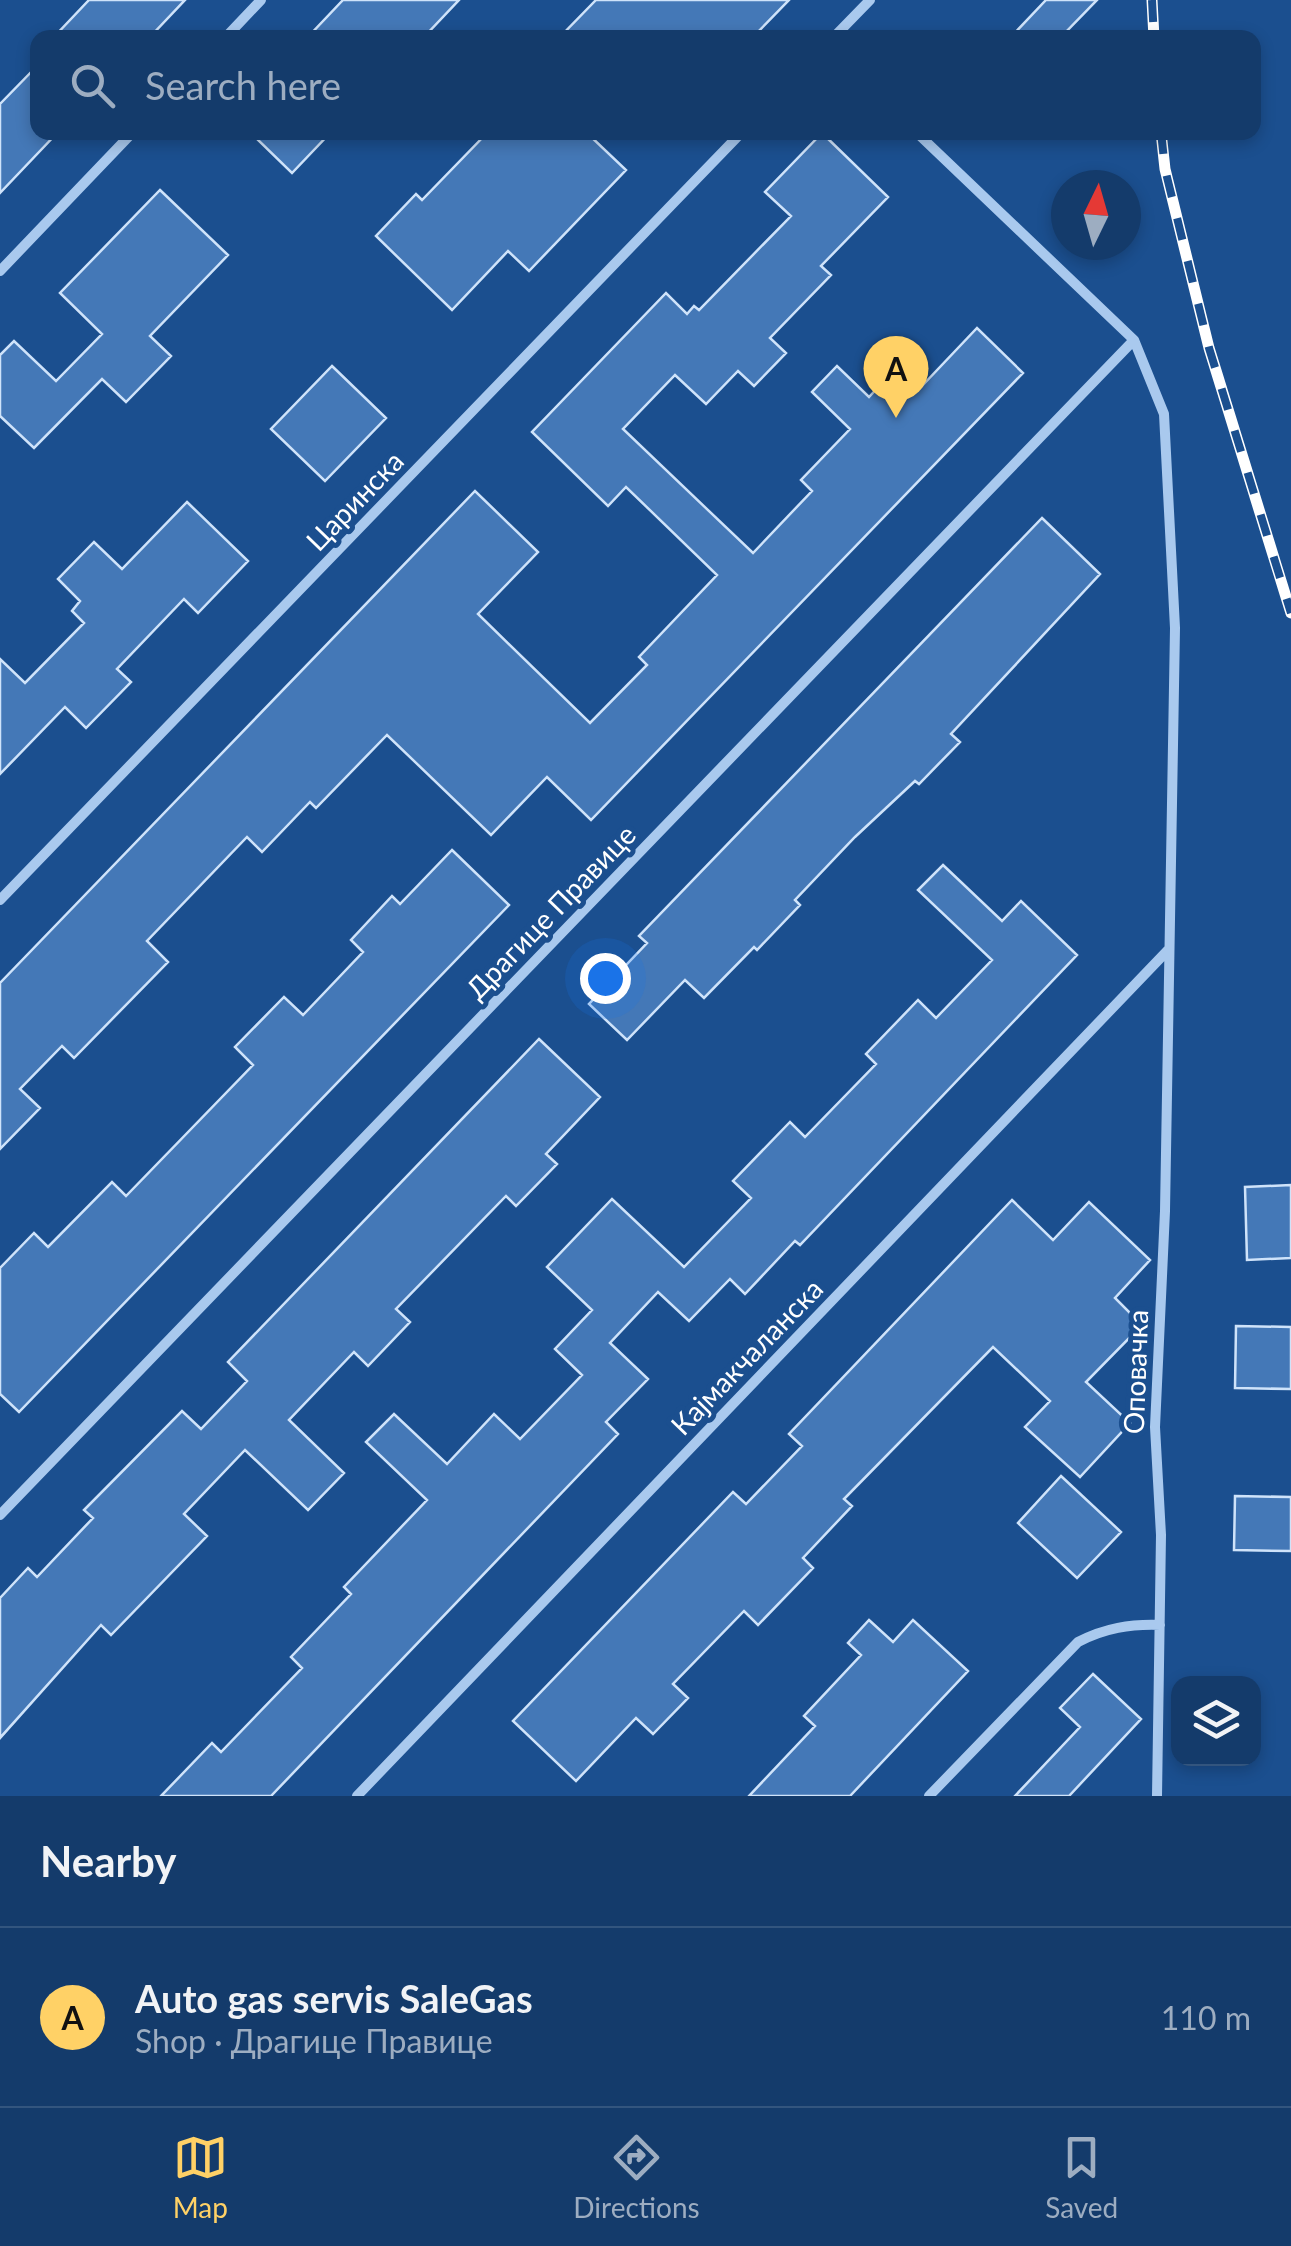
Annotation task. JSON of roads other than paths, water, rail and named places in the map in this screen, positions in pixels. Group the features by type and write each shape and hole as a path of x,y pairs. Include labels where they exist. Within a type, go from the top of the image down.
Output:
{"street":[{"path":"233,30 261,0"},
{"path":"842,30 870,0"},
{"path":"0,271 126,140"},
{"name":"Царинска","path":"0,900 734,140"},
{"path":"924,140 1134,340"},
{"name":"Оповачка","path":"1134,340 1164,414 1172,491 1175,628 1166,1211 1155,1427 1160,1625 1157,1796"},
{"name":"Драгице Правице","path":"0,1515 1134,340"},
{"name":"Кајмакчаланска","path":"357,1796 1168,950"},
{"path":"929,1796 1078,1642 1098,1632 1132,1624 1160,1625"}],"railway":[{"path":"1152,0 1154,30"},
{"path":"1162,140 1165,169 1209,348 1291,613"}],"place":[{"name":"Auto gas servis SaleGas","path":"896,418"}]}
